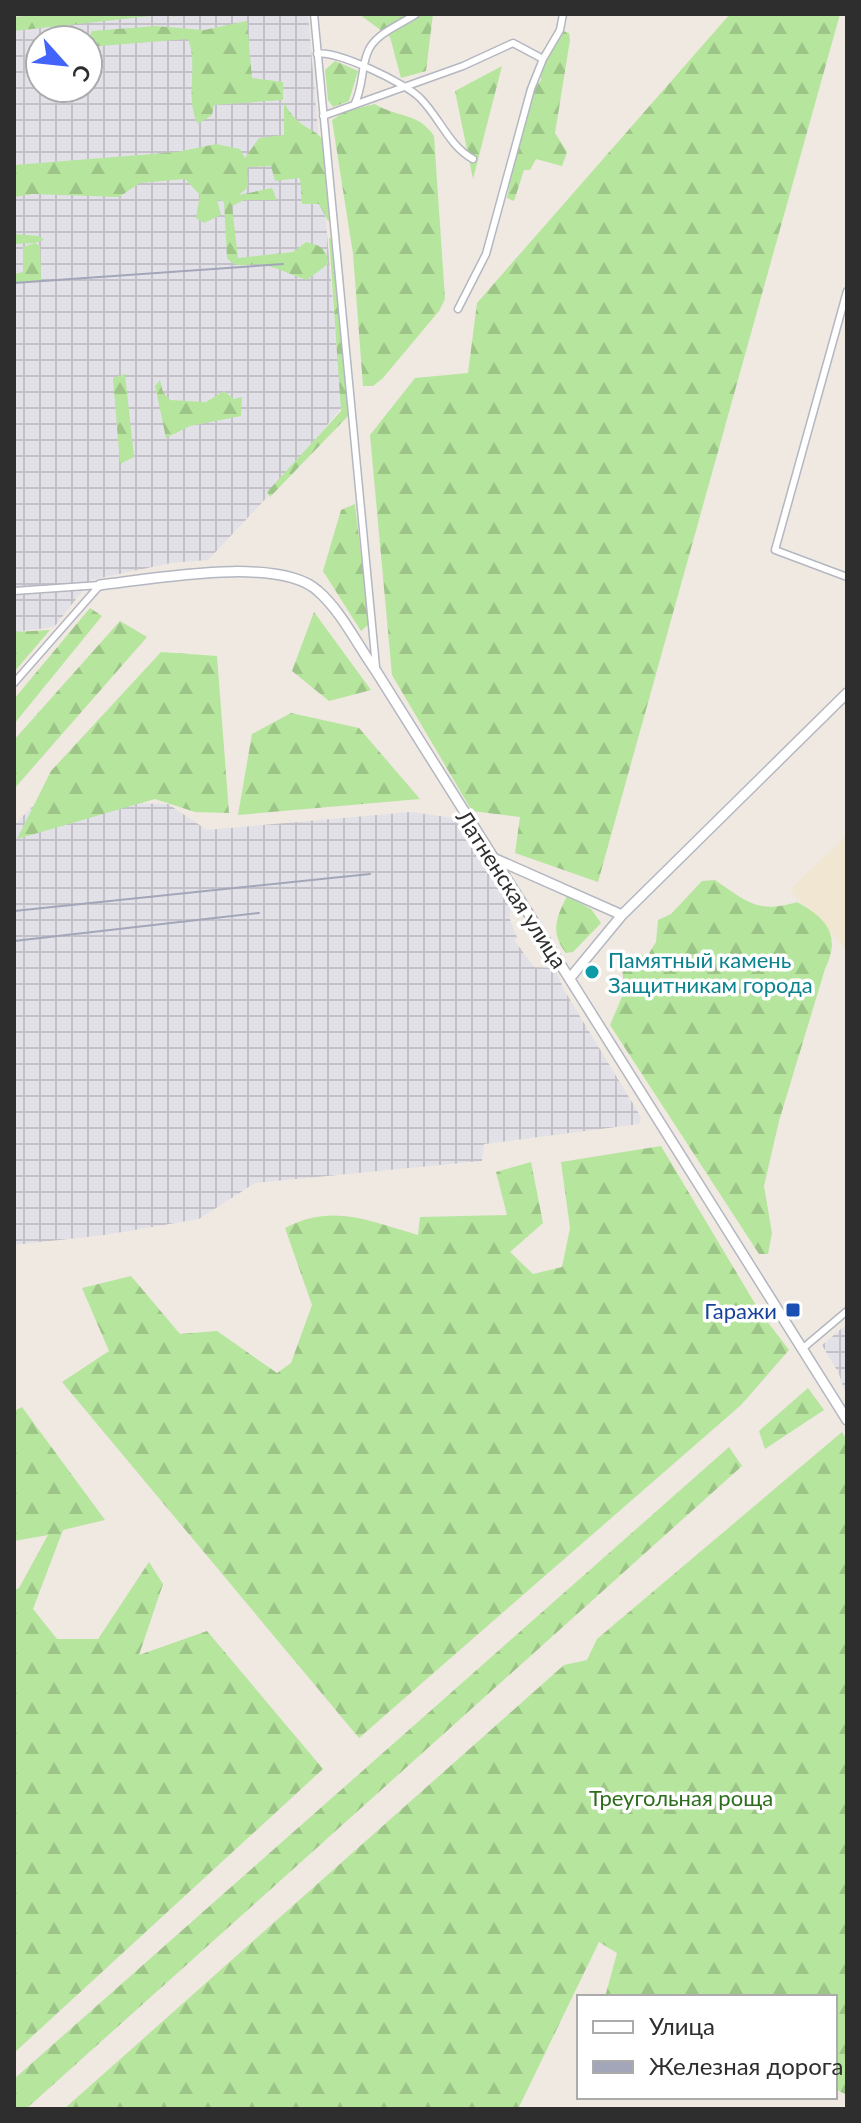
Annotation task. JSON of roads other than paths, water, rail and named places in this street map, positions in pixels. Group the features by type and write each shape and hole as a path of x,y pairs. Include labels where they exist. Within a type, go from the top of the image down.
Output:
{"street":[{"path":"314,14 376,671"},
{"path":"355,103 366,69 366,55 376,39 416,14"},
{"path":"458,309 486,254 531,89 538,79 543,59 560,30 563,14"},
{"path":"323,116 463,66 513,43 543,59"},
{"path":"317,54 325,52 417,94 436,115 457,151 473,159"},
{"path":"847,291 775,550 847,577"},
{"name":"Латненская улица","path":"14,591 257,571 286,574 303,580 320,592 376,671 847,1420"},
{"path":"14,683 100,585"},
{"path":"570,978 622,915 847,693"},
{"path":"491,857 622,915"},
{"path":"802,1349 847,1311"}],"railway":[{"path":"14,283 283,264"},
{"path":"14,911 370,874"},
{"path":"14,941 259,913"}],"place":[{"name":"Памятный камень Защитникам города","path":"592,972"},
{"name":"Гаражи","path":"793,1310"}],"park label":[{"name":"Треугольная роща","path":"681,1797"}]}
